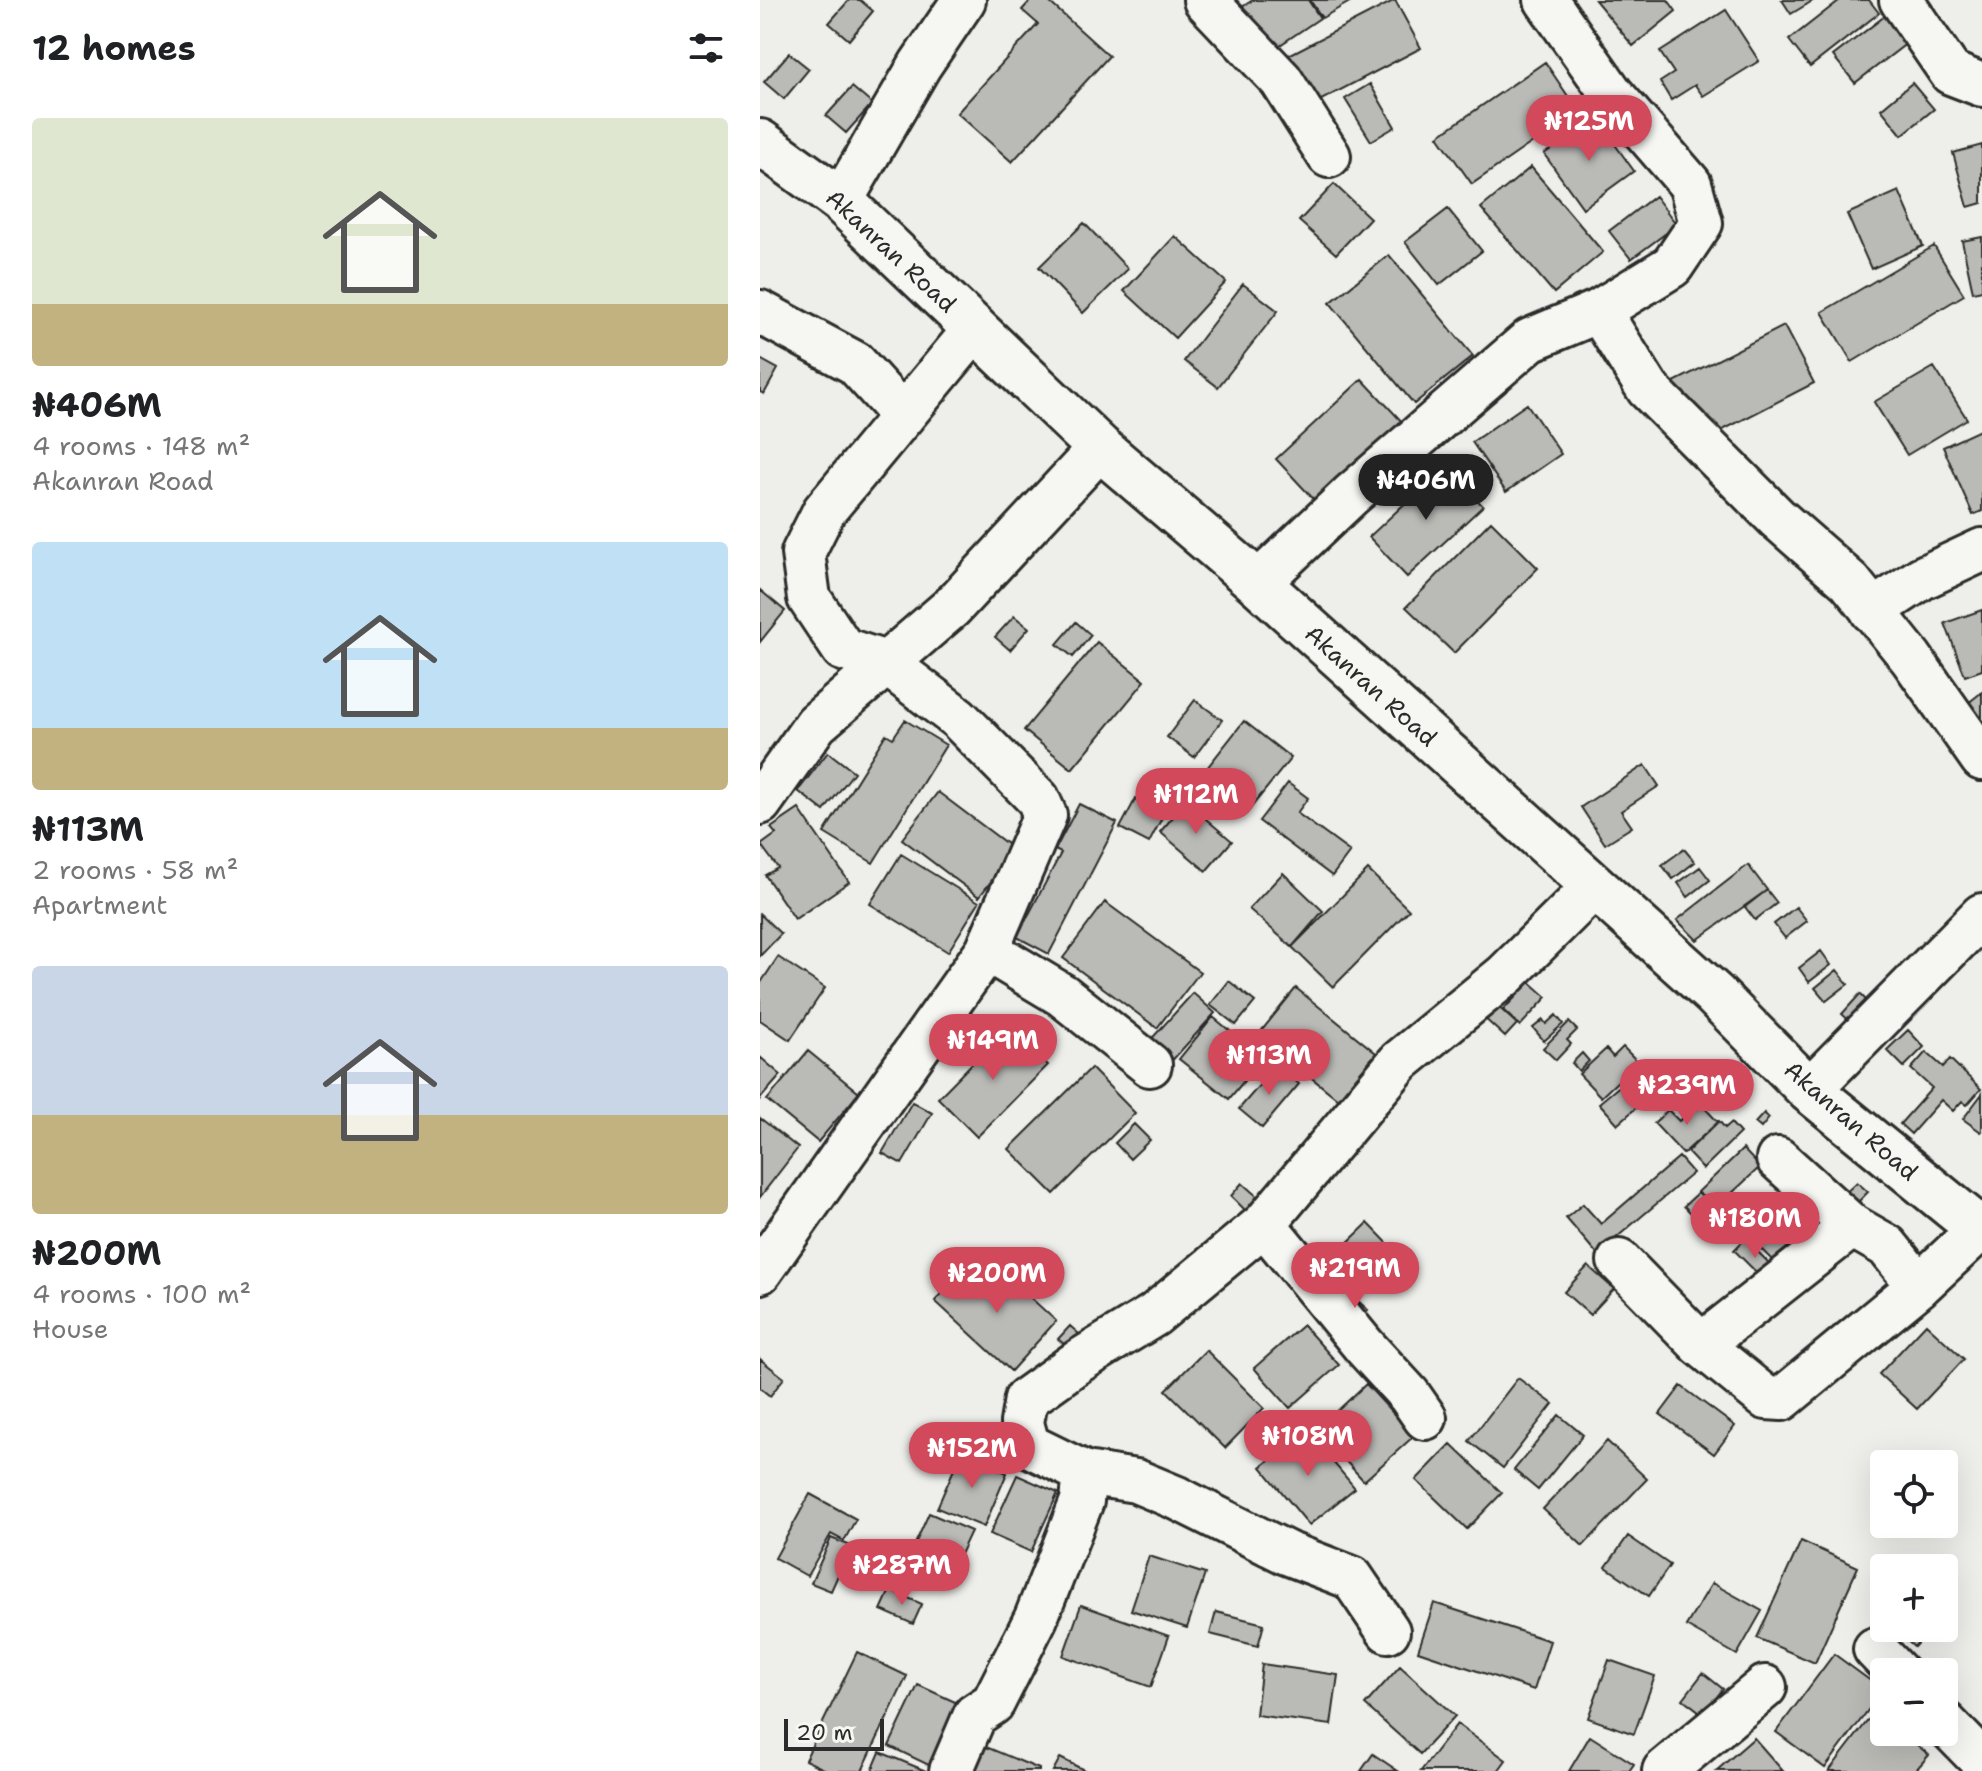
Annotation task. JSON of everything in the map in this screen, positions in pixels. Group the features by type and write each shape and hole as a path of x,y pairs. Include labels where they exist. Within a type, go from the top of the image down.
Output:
{"main road":[{"name":"Akanran Road","path":"763,150 841,201 1100,448 1258,583 1714,994 1809,1090 1981,1230"}],"street":[{"path":"841,201 920,65 964,0"},
{"path":"1205,0 1281,80 1329,156"},
{"path":"1258,583 1351,495 1530,340 1599,311 1672,266 1701,223 1690,184 1612,94 1546,0"},
{"path":"1901,0 1951,73 1982,85"},
{"path":"1599,311 1648,389 1777,518 1850,582 1911,658 1982,759"},
{"path":"760,312 855,363 903,416"},
{"path":"760,1272 987,950 1045,815 1038,799 958,718 886,663 843,649 809,598 803,553 824,511 975,329"},
{"path":"760,803 816,724 952,607 1100,448"},
{"path":"1872,611 1922,578 1982,550"},
{"path":"1388,1631 1352,1578 1287,1553 1164,1492 1136,1481 1085,1473 1028,1445 1022,1423 1026,1399 1079,1361 1154,1315 1264,1224 1400,1061 1505,975 1594,887"},
{"path":"1809,1090 1982,915"},
{"path":"987,950 1062,995 1150,1065"},
{"path":"1778,1159 1852,1226 1887,1246 1919,1286"},
{"path":"1264,1224 1425,1418"},
{"path":"1701,1345 1852,1226"},
{"path":"1619,1261 1701,1345 1766,1398 1782,1399 1919,1286 1981,1230"},
{"path":"951,1771 975,1715 993,1703 1036,1618 1082,1501 1085,1473"},
{"path":"1664,1771 1765,1687"},
{"path":"1958,1736 1982,1761"}],"building":[{"path":"849,0 860,0 873,11 849,40 829,23"},
{"path":"1031,0 1047,0 1109,56 1012,162 957,113 1038,24 1022,10"},
{"path":"1253,0 1308,0 1320,18 1271,51 1242,7"},
{"path":"1310,0 1353,0 1322,18"},
{"path":"1395,0 1421,48 1306,108 1281,59"},
{"path":"1595,0 1668,0 1676,11 1633,46"},
{"path":"1782,0 1814,0 1791,14"},
{"path":"1840,0 1869,0 1879,13 1810,67 1789,40"},
{"path":"1726,10 1759,61 1703,96 1695,85 1671,100 1660,82 1674,73 1660,52"},
{"path":"1885,16 1907,43 1855,83 1833,56"},
{"path":"789,53 809,69 784,99 764,82"},
{"path":"1545,62 1578,111 1472,184 1438,136"},
{"path":"1912,83 1934,109 1902,135 1881,109"},
{"path":"1370,84 1395,127 1371,141 1345,99"},
{"path":"852,87 872,104 846,133 826,116"},
{"path":"1596,118 1634,171 1583,208 1544,154"},
{"path":"1982,145 1982,203 1968,207 1953,153"},
{"path":"1531,167 1603,252 1554,293 1481,208"},
{"path":"1334,184 1370,218 1336,254 1299,221"},
{"path":"1899,191 1923,246 1871,269 1847,214"},
{"path":"1655,196 1677,225 1631,259 1609,231"},
{"path":"1448,209 1482,251 1439,285 1405,242"},
{"path":"1084,223 1128,269 1083,313 1039,267"},
{"path":"1175,236 1226,282 1175,338 1124,291"},
{"path":"1982,237 1982,290 1973,292 1962,241"},
{"path":"1934,246 1964,295 1852,362 1822,312"},
{"path":"1389,255 1473,356 1414,404 1330,303"},
{"path":"1243,284 1278,311 1218,387 1184,361"},
{"path":"1784,326 1814,383 1717,433 1668,385"},
{"path":"760,359 778,369 764,394 760,392"},
{"path":"1934,367 1967,419 1907,455 1874,402"},
{"path":"1362,379 1405,425 1319,505 1276,459"},
{"path":"1527,404 1561,454 1506,492 1472,442"},
{"path":"1982,429 1982,511 1973,515 1943,447"},
{"path":"1445,466 1483,506 1407,577 1369,537"},
{"path":"1491,521 1538,568 1454,653 1406,607"},
{"path":"760,590 785,611 760,642"},
{"path":"1982,610 1982,670 1965,676 1945,623"},
{"path":"1014,616 1029,628 1010,650 995,637"},
{"path":"1076,622 1091,635 1073,657 1057,644"},
{"path":"1097,642 1145,681 1072,769 1024,730"},
{"path":"1982,692 1982,734 1962,708"},
{"path":"1195,700 1222,720 1194,757 1167,737"},
{"path":"905,720 946,745 873,863 824,833 886,734 893,738"},
{"path":"1244,721 1291,758 1249,810 1203,773"},
{"path":"828,752 854,772 824,811 798,791"},
{"path":"1645,765 1659,786 1621,811 1632,827 1605,844 1581,807"},
{"path":"1288,783 1308,798 1297,813 1350,852 1332,876 1259,821"},
{"path":"938,792 1015,850 979,897 902,839"},
{"path":"1136,798 1165,812 1149,843 1120,828"},
{"path":"1186,802 1232,841 1206,871 1160,832"},
{"path":"1079,804 1117,823 1049,954 1017,937 1061,853 1055,850"},
{"path":"799,809 849,882 795,919 765,875 778,868 761,845 776,834 771,828"},
{"path":"1684,849 1695,862 1673,879 1662,865"},
{"path":"901,854 979,902 948,952 870,904"},
{"path":"1748,865 1767,890 1697,940 1677,920"},
{"path":"1700,867 1710,880 1688,897 1678,883"},
{"path":"1368,870 1409,910 1333,987 1292,947"},
{"path":"1283,873 1323,911 1292,947 1249,909"},
{"path":"1767,890 1777,903 1755,920 1745,907"},
{"path":"1105,902 1200,972 1157,1028 1063,958"},
{"path":"1796,907 1807,921 1785,938 1774,924"},
{"path":"760,914 781,934 760,956"},
{"path":"1821,951 1831,965 1809,982 1799,968"},
{"path":"778,957 825,988 790,1040 760,1020 760,984"},
{"path":"1837,970 1848,984 1826,1001 1815,988"},
{"path":"1229,981 1255,1002 1236,1025 1210,1005"},
{"path":"1530,982 1547,997 1520,1026 1503,1010"},
{"path":"1296,988 1376,1053 1338,1099 1258,1035"},
{"path":"1193,993 1215,1013 1168,1065 1146,1045"},
{"path":"1860,994 1874,1008 1857,1028 1842,1014"},
{"path":"1493,1002 1517,1024 1505,1037 1481,1015"},
{"path":"1556,1015 1563,1024 1544,1041 1533,1028 1543,1020 1546,1024"},
{"path":"1213,1017 1263,1058 1229,1099 1179,1059"},
{"path":"1569,1022 1577,1030 1567,1040 1571,1044 1556,1060 1543,1048"},
{"path":"1008,1027 1048,1065 977,1137 938,1098"},
{"path":"1908,1030 1924,1047 1904,1067 1887,1050"},
{"path":"1623,1047 1638,1062 1601,1097 1579,1074 1606,1049 1613,1057"},
{"path":"808,1051 859,1093 818,1142 767,1100"},
{"path":"1926,1052 1943,1067 1950,1059 1981,1089 1967,1105 1962,1101 1953,1111 1941,1100 1911,1134 1900,1124 1932,1088 1911,1069"},
{"path":"1582,1053 1589,1061 1579,1071 1572,1063"},
{"path":"760,1057 781,1075 760,1099"},
{"path":"1277,1065 1299,1084 1262,1128 1239,1109"},
{"path":"1091,1068 1135,1113 1054,1194 1009,1149"},
{"path":"1628,1079 1646,1099 1618,1124 1599,1103"},
{"path":"1982,1094 1982,1131 1981,1132 1963,1119"},
{"path":"912,1102 932,1113 902,1164 882,1153"},
{"path":"1699,1102 1718,1122 1683,1154 1654,1123 1668,1110 1679,1121"},
{"path":"1764,1113 1769,1118 1761,1128 1755,1123"},
{"path":"760,1118 798,1148 760,1197"},
{"path":"1719,1121 1725,1128 1731,1123 1740,1133 1703,1169 1687,1152"},
{"path":"1134,1124 1150,1140 1130,1159 1115,1143"},
{"path":"1743,1149 1760,1167 1715,1209 1698,1192"},
{"path":"1679,1157 1693,1173 1597,1254 1566,1218 1583,1204 1601,1224"},
{"path":"1857,1182 1868,1192 1852,1208 1841,1197"},
{"path":"1242,1183 1259,1198 1247,1212 1231,1196"},
{"path":"1698,1193 1715,1210 1701,1223 1684,1206"},
{"path":"1789,1199 1820,1229 1781,1269 1750,1238"},
{"path":"1368,1223 1400,1256 1348,1308 1315,1274"},
{"path":"1745,1239 1776,1270 1765,1281 1734,1250"},
{"path":"995,1265 1056,1321 1011,1371 935,1301 957,1277 966,1285 977,1273 983,1279"},
{"path":"1588,1266 1614,1289 1590,1315 1564,1292"},
{"path":"1355,1298 1368,1310 1354,1323 1342,1311"},
{"path":"1926,1324 1964,1359 1917,1409 1879,1374"},
{"path":"1303,1325 1339,1365 1290,1408 1254,1368"},
{"path":"1070,1326 1087,1341 1075,1354 1058,1339"},
{"path":"1206,1350 1264,1408 1225,1448 1166,1390"},
{"path":"760,1359 784,1378 770,1396 760,1388"},
{"path":"1518,1378 1553,1404 1503,1468 1469,1441"},
{"path":"1366,1384 1414,1436 1364,1481 1317,1430"},
{"path":"1681,1386 1735,1426 1714,1454 1660,1414"},
{"path":"1559,1415 1583,1435 1538,1490 1514,1470"},
{"path":"1306,1430 1355,1488 1309,1525 1261,1467"},
{"path":"1607,1441 1647,1479 1583,1546 1543,1509"},
{"path":"1451,1444 1502,1493 1467,1529 1416,1480"},
{"path":"961,1453 1007,1473 984,1527 937,1508"},
{"path":"1017,1475 1058,1493 1031,1552 990,1534"},
{"path":"810,1494 856,1519 844,1541 831,1534 807,1576 775,1558"},
{"path":"929,1513 971,1531 948,1580 907,1562"},
{"path":"1628,1536 1670,1565 1649,1596 1606,1567"},
{"path":"831,1538 851,1546 831,1591 811,1583"},
{"path":"1801,1541 1858,1567 1815,1663 1757,1638"},
{"path":"1149,1556 1205,1574 1187,1628 1131,1610"},
{"path":"1712,1583 1762,1611 1737,1655 1686,1626"},
{"path":"890,1590 922,1604 913,1624 881,1610"},
{"path":"1434,1603 1550,1641 1534,1690 1418,1651"},
{"path":"1081,1605 1169,1636 1151,1687 1063,1656"},
{"path":"1216,1612 1264,1624 1258,1646 1210,1634"},
{"path":"857,1652 907,1676 862,1771 828,1771 805,1760"},
{"path":"1834,1654 1870,1680 1870,1707 1825,1768 1776,1732"},
{"path":"1609,1660 1655,1676 1634,1734 1588,1718"},
{"path":"1262,1664 1338,1675 1331,1725 1256,1715"},
{"path":"1400,1666 1455,1716 1420,1754 1365,1705"},
{"path":"1703,1673 1723,1689 1703,1714 1683,1699"},
{"path":"918,1685 964,1706 935,1768 889,1746"},
{"path":"1870,1718 1870,1746 1918,1746 1929,1755 1915,1771 1829,1771"},
{"path":"1457,1724 1506,1760 1498,1771 1421,1771"},
{"path":"1590,1736 1634,1764 1629,1771 1569,1771"},
{"path":"1754,1738 1783,1771 1716,1771"},
{"path":"974,1742 1039,1769 1039,1771 962,1771"},
{"path":"880,1752 926,1771 872,1771"},
{"path":"1373,1754 1398,1771 1361,1771"},
{"path":"1060,1758 1086,1771 1053,1771"}]}
